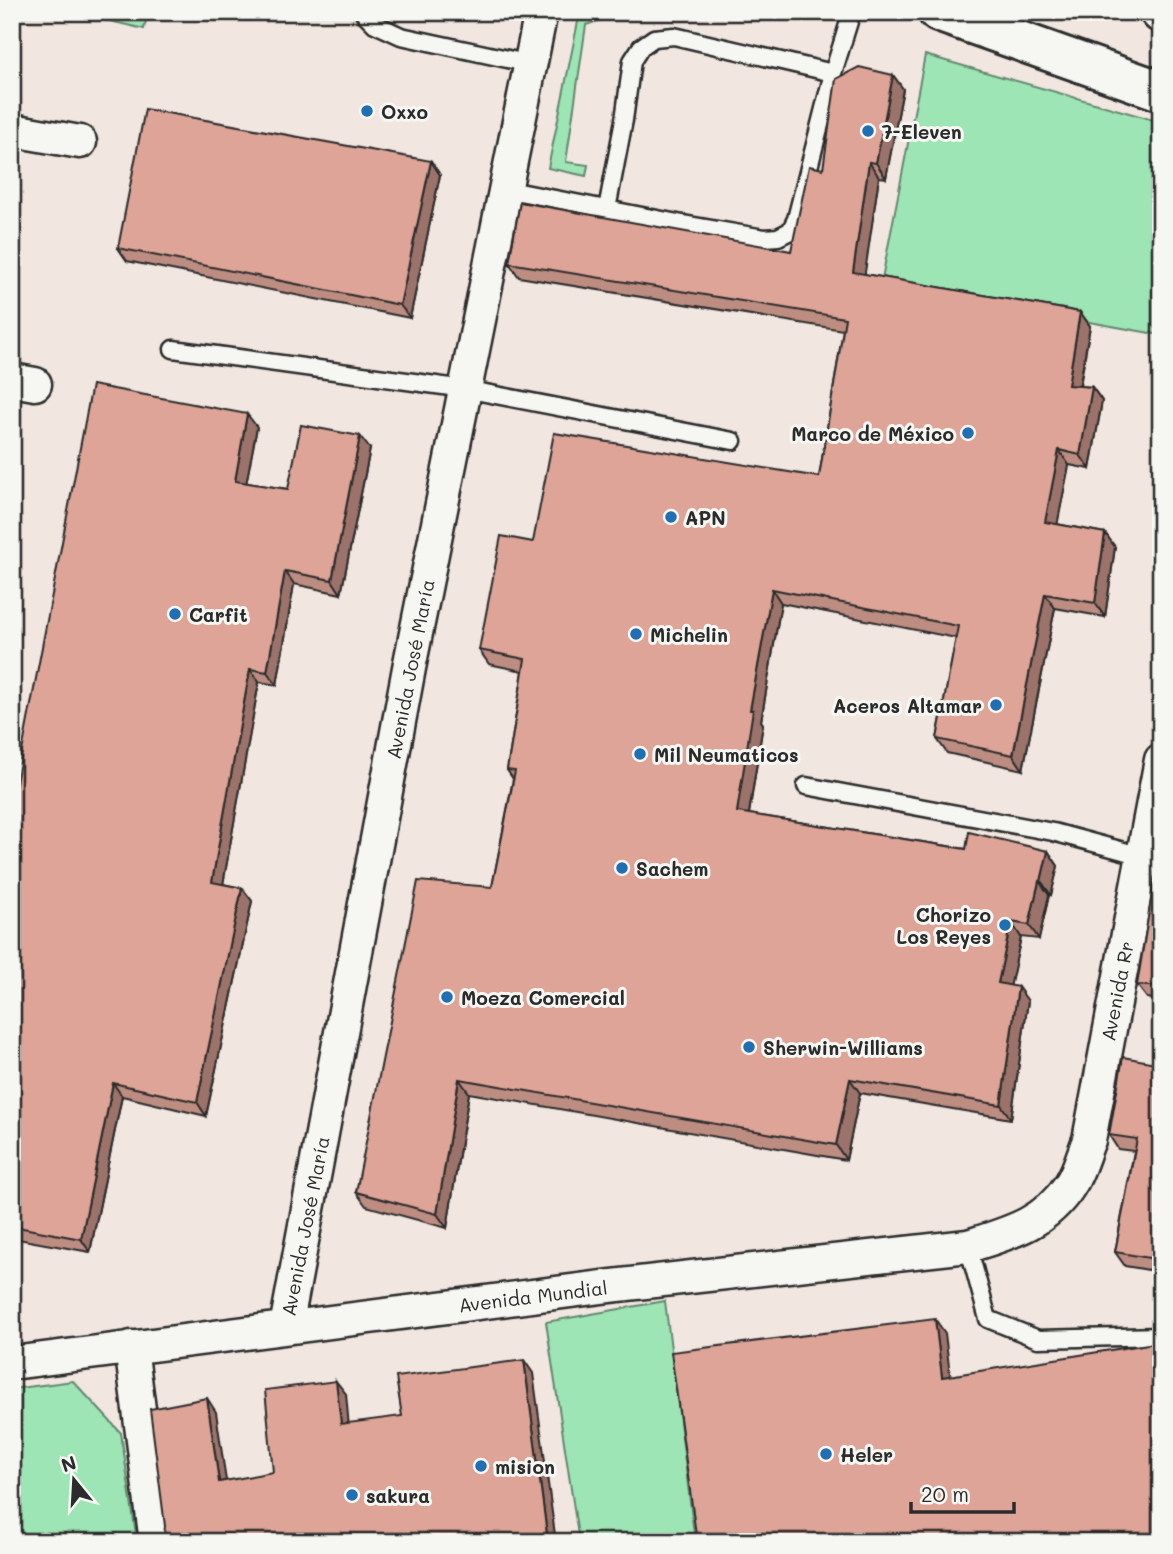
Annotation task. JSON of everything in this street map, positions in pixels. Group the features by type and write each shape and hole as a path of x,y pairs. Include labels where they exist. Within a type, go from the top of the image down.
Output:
{"main road":[{"path":"938,12 1161,91"}],"street":[{"name":"Avenida José María","path":"286,1327 407,682 541,12"},
{"path":"12,130 80,142"},
{"name":"Avenida Rr","path":"1048,1212 1071,1184 1089,1140 1161,760"},
{"name":"Avenida Mundial","path":"12,1363 602,1287 968,1246 1016,1231 1048,1212"},
{"path":"131,1348 156,1542"}],"lane":[{"path":"363,12 375,24 401,36 531,64"},
{"path":"504,189 764,238 778,237 790,230 796,219 833,73 852,12"},
{"path":"607,209 632,61 641,47 654,38 674,36 833,73"},
{"path":"173,349 466,389 733,440"},
{"path":"806,786 1053,832 1142,856"},
{"path":"968,1246 988,1319 1038,1339 1161,1336"}],"green space":[{"path":"72,12 148,12 144,29"},
{"path":"580,12 625,12 586,25 566,162 588,165 586,176 548,168"},
{"path":"925,55 1161,122 1161,335 881,284"},
{"path":"665,1301 695,1542 579,1542 546,1322"},
{"path":"73,1381 121,1433 137,1542 12,1542 12,1389"}],"building":[{"path":"859,67 893,75 876,163 869,162 853,272 1080,312 1068,385 1092,387 1080,455 1059,450 1045,522 1105,533 1095,603 1045,594 1013,755 937,739 958,626 772,589 750,710 753,710 737,812 966,849 969,832 1048,851 1029,925 1011,922 998,983 1018,987 1001,1105 850,1079 836,1145 459,1079 437,1214 356,1192 418,881 492,887 515,771 507,770 525,659 479,650 501,536 533,542 554,433 819,477 845,318 509,263 520,202 791,251 809,166 823,169 836,79"},
{"path":"145,109 431,161 400,305 118,248"},
{"path":"92,385 247,414 235,481 288,489 301,425 360,436 332,580 285,571 267,672 250,669 212,882 242,888 197,1102 113,1083 81,1239 12,1226 12,804"},
{"path":"1161,845 1161,987 1137,985"},
{"path":"1123,1057 1161,1064 1161,1260 1115,1252 1137,1139 1109,1135"},
{"path":"935,1319 942,1377 1161,1342 1161,1542 697,1542 671,1352"},
{"path":"524,1360 548,1542 160,1542 165,1526 150,1409 207,1398 219,1482 273,1472 265,1390 336,1381 341,1424 402,1416 396,1377"}],"place":[{"name":"Oxxo","path":"367,111"},
{"name":"7-Eleven","path":"868,131"},
{"name":"Marco de México","path":"968,433"},
{"name":"APN","path":"671,517"},
{"name":"Carfit","path":"175,614"},
{"name":"Michelin","path":"636,634"},
{"name":"Aceros Altamar","path":"996,705"},
{"name":"Mil Neumaticos","path":"640,754"},
{"name":"Sachem","path":"622,868"},
{"name":"Chorizo Los Reyes","path":"1005,925"},
{"name":"Moeza Comercial","path":"447,997"},
{"name":"Sherwin-Williams","path":"749,1047"},
{"name":"Heler","path":"826,1454"},
{"name":"mision","path":"481,1466"},
{"name":"sakura","path":"352,1495"}]}
